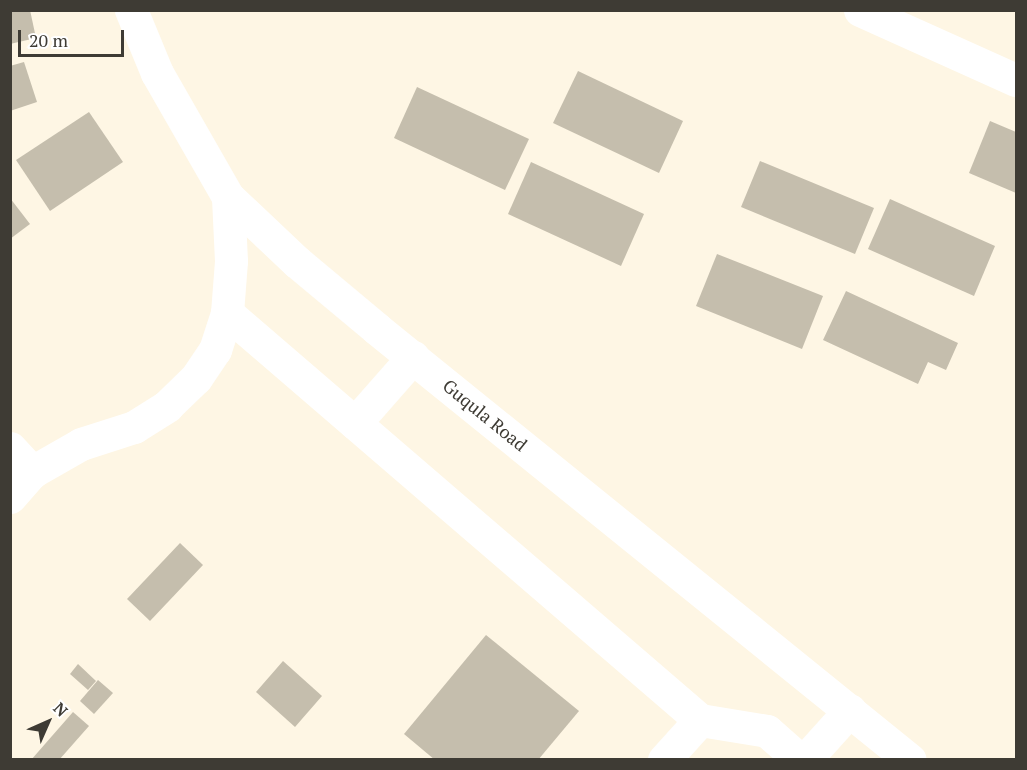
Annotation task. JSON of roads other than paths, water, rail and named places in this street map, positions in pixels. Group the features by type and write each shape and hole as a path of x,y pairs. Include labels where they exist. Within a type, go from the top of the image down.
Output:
{"street":[{"name":"Guqula Road","path":"131,10 157,73 228,197 297,262 910,759"},
{"path":"860,10 1017,80"},
{"path":"10,497 32,472 81,444 134,427 167,406 196,378 215,350 227,313 231,261 228,197"},
{"path":"227,313 700,720 767,731 800,759"},
{"path":"355,423 413,357"},
{"path":"10,448 32,472"},
{"path":"805,759 850,710"},
{"path":"664,759 700,720"}]}
